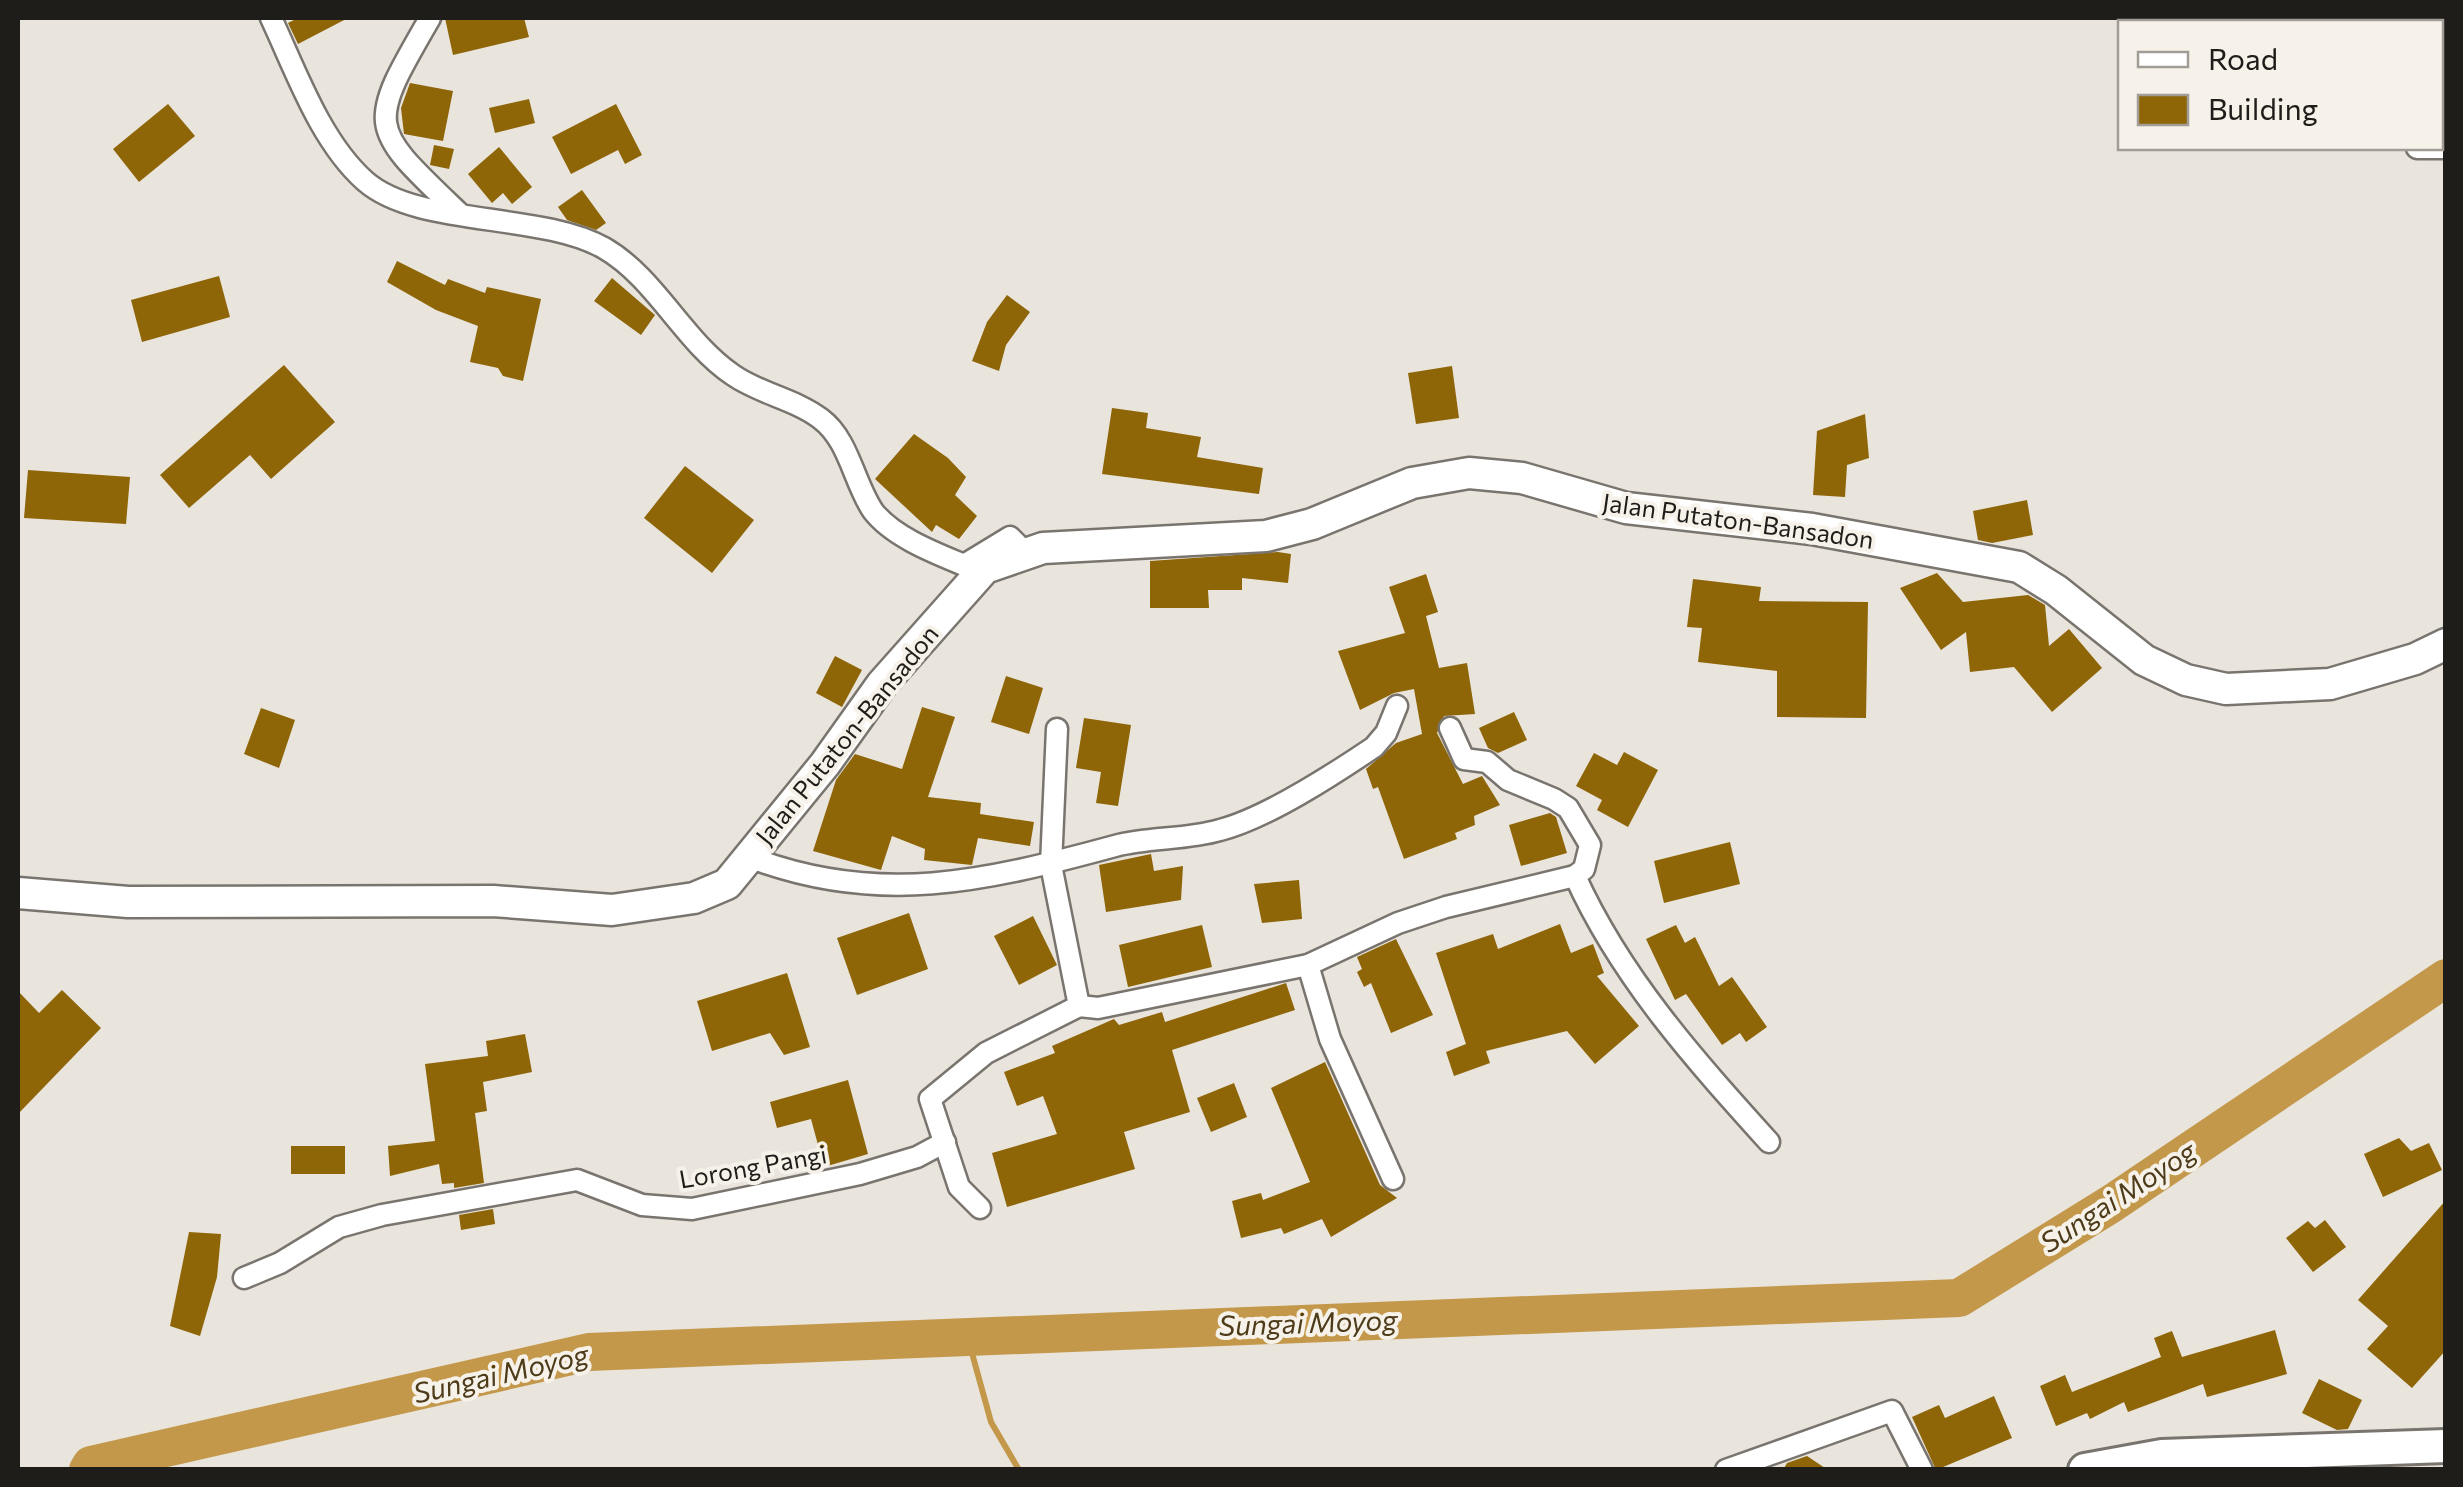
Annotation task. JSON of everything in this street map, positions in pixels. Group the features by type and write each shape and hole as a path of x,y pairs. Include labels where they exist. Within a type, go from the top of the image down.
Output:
{"main road":[{"path":"2084,1470 2162,1456 2446,1446"}],"street":[{"path":"271,18 342,158 367,183 390,197 541,228 600,246 624,262 704,352 733,376 823,420 848,457 874,512 903,535 964,564 1010,538 1027,554"},
{"path":"430,18 395,78 386,104 385,134 395,152 459,213"},
{"name":"Jalan Putaton-Bansadon","path":"18,893 128,902 493,901 612,910 694,898 727,884 825,764 882,684 984,568 1044,548 1266,536 1312,524 1412,483 1469,472 1496,473 1626,508 1812,530 2019,566 2056,590 2144,660 2186,680 2226,689 2330,684 2415,659 2446,644"},
{"path":"749,857 799,876 908,886 1051,865 1120,845 1190,838 1246,820 1374,747 1386,733 1396,706"},
{"path":"980,1208 958,1187 930,1099 986,1053 1079,1006 1098,1008 1308,965 1398,923 1492,894 1575,876 1584,869 1590,846 1568,808 1508,780 1487,762 1464,759 1450,728"},
{"path":"1057,729 1051,865 1079,1006"},
{"path":"1575,876 1602,936 1631,980 1769,1142"},
{"path":"1308,965 1330,1039 1392,1178"},
{"name":"Lorong Pangi","path":"244,1278 280,1263 339,1227 382,1215 577,1180 642,1205 692,1209 860,1174 917,1157 945,1142"},
{"path":"1726,1470 1892,1411 1922,1470"}],"building":[{"path":"298,18 348,18 298,44 288,23"},
{"path":"445,18 524,18 529,37 453,55"},
{"path":"410,83 453,91 443,141 404,134 401,108"},
{"path":"529,99 535,123 495,133 489,108"},
{"path":"168,104 195,136 139,182 113,149"},
{"path":"616,104 642,155 625,164 618,150 571,174 552,137"},
{"path":"434,145 454,149 449,169 430,165"},
{"path":"499,147 532,187 512,204 503,193 492,203 468,174"},
{"path":"582,190 606,223 596,230 567,220 558,207"},
{"path":"397,261 445,285 448,279 485,293 487,287 541,299 523,381 503,376 498,368 470,362 478,326 436,310 387,282"},
{"path":"219,276 230,317 142,342 131,300"},
{"path":"612,278 655,315 641,335 594,301"},
{"path":"1007,295 1030,312 1006,345 999,371 972,361 987,322"},
{"path":"284,365 335,422 271,479 250,455 189,508 160,475"},
{"path":"1452,366 1459,418 1416,424 1408,373"},
{"path":"1112,408 1148,413 1146,428 1201,437 1197,457 1263,468 1259,494 1102,474"},
{"path":"1865,414 1869,458 1847,465 1845,497 1813,495 1817,431"},
{"path":"914,434 948,458 966,477 955,495 977,516 959,539 936,525 932,532 875,479"},
{"path":"685,466 754,520 712,573 644,518"},
{"path":"28,470 130,477 126,524 24,518"},
{"path":"2027,500 2033,535 1992,543 1978,540 1973,511"},
{"path":"1291,554 1288,583 1242,578 1242,590 1208,590 1209,608 1150,608 1150,561"},
{"path":"1937,573 1963,602 2028,595 2045,605 2049,646 2069,629 2102,668 2052,712 2014,667 1970,672 1966,632 1941,650 1900,588"},
{"path":"1426,574 1438,612 1426,616 1439,668 1467,663 1475,714 1444,716 1437,733 1463,784 1482,776 1500,805 1474,816 1475,825 1455,833 1457,839 1404,859 1378,787 1373,789 1366,769 1396,743 1422,734 1414,689 1394,693 1360,710 1338,651 1405,633 1389,587"},
{"path":"1693,579 1761,587 1759,601 1868,602 1866,718 1777,717 1777,671 1698,662 1702,628 1687,627"},
{"path":"835,656 862,670 842,707 816,693"},
{"path":"1006,676 1043,688 1029,734 991,722"},
{"path":"922,707 955,717 928,797 981,803 980,814 1034,822 1030,846 978,838 972,865 924,860 925,849 892,836 881,870 813,851 836,780 855,754 902,769"},
{"path":"261,708 295,720 279,768 244,754"},
{"path":"1514,712 1527,740 1498,753 1488,748 1479,728"},
{"path":"1084,718 1131,725 1118,806 1096,803 1101,772 1076,768"},
{"path":"1624,752 1658,770 1628,827 1597,810 1602,800 1576,786 1594,753 1617,765"},
{"path":"1550,813 1556,817 1567,853 1521,866 1509,825"},
{"path":"1730,842 1740,884 1664,903 1654,861"},
{"path":"1151,854 1154,871 1183,866 1181,900 1106,912 1099,865"},
{"path":"1299,880 1302,919 1262,923 1254,884"},
{"path":"909,913 928,969 857,995 837,938"},
{"path":"1033,916 1057,965 1019,985 994,936"},
{"path":"1560,924 1571,953 1593,944 1604,973 1597,976 1639,1026 1595,1064 1567,1031 1486,1051 1490,1063 1454,1076 1446,1052 1466,1044 1436,953 1493,934 1498,949"},
{"path":"1202,925 1212,967 1128,987 1119,945"},
{"path":"1676,925 1685,943 1695,937 1719,986 1732,977 1767,1027 1746,1042 1740,1033 1722,1045 1686,994 1675,1000 1646,939"},
{"path":"1396,939 1433,1015 1391,1033 1371,983 1364,987 1357,972 1362,969 1357,957"},
{"path":"787,973 810,1047 784,1055 770,1033 712,1051 697,1001"},
{"path":"1286,983 1295,1010 1172,1050 1190,1112 1124,1132 1135,1169 1007,1207 992,1153 1057,1134 1043,1096 1017,1106 1004,1072 1055,1053 1052,1046 1114,1019 1119,1025 1162,1012 1165,1022"},
{"path":"62,990 101,1028 18,1114 18,991 39,1013"},
{"path":"525,1034 532,1072 483,1082 487,1111 475,1113 484,1183 454,1188 454,1183 442,1184 439,1164 390,1176 388,1146 435,1141 425,1064 488,1056 486,1041"},
{"path":"1325,1062 1380,1185 1397,1198 1331,1237 1322,1219 1284,1234 1281,1228 1241,1238 1232,1201 1261,1193 1263,1200 1310,1182 1271,1088"},
{"path":"848,1080 868,1154 824,1167 811,1119 777,1128 770,1102"},
{"path":"1234,1083 1247,1117 1211,1132 1197,1098"},
{"path":"2399,1138 2411,1151 2429,1143 2442,1170 2383,1197 2364,1154"},
{"path":"291,1146 345,1146 345,1174 291,1174"},
{"path":"2446,1200 2446,1350 2412,1388 2367,1349 2388,1326 2358,1300"},
{"path":"493,1209 495,1224 461,1230 459,1215"},
{"path":"2325,1220 2346,1247 2313,1272 2286,1238 2308,1221 2315,1228"},
{"path":"189,1232 221,1234 217,1277 200,1336 170,1326"},
{"path":"2275,1330 2287,1374 2207,1397 2203,1384 2128,1412 2124,1402 2090,1419 2087,1413 2056,1426 2040,1386 2065,1375 2072,1392 2161,1357 2154,1338 2172,1331 2182,1357"},
{"path":"2319,1379 2362,1400 2348,1429 2337,1430 2302,1413"},
{"path":"1994,1396 2012,1438 1936,1470 1912,1417 1939,1405 1945,1418"},
{"path":"1807,1456 1828,1470 1783,1470 1787,1463"}],"waterway":[{"name":"Sungai Moyog","path":"88,1470 91,1465 589,1352 1959,1298 2111,1204 2446,978"},
{"path":"967,1335 991,1422 1019,1470"}]}
